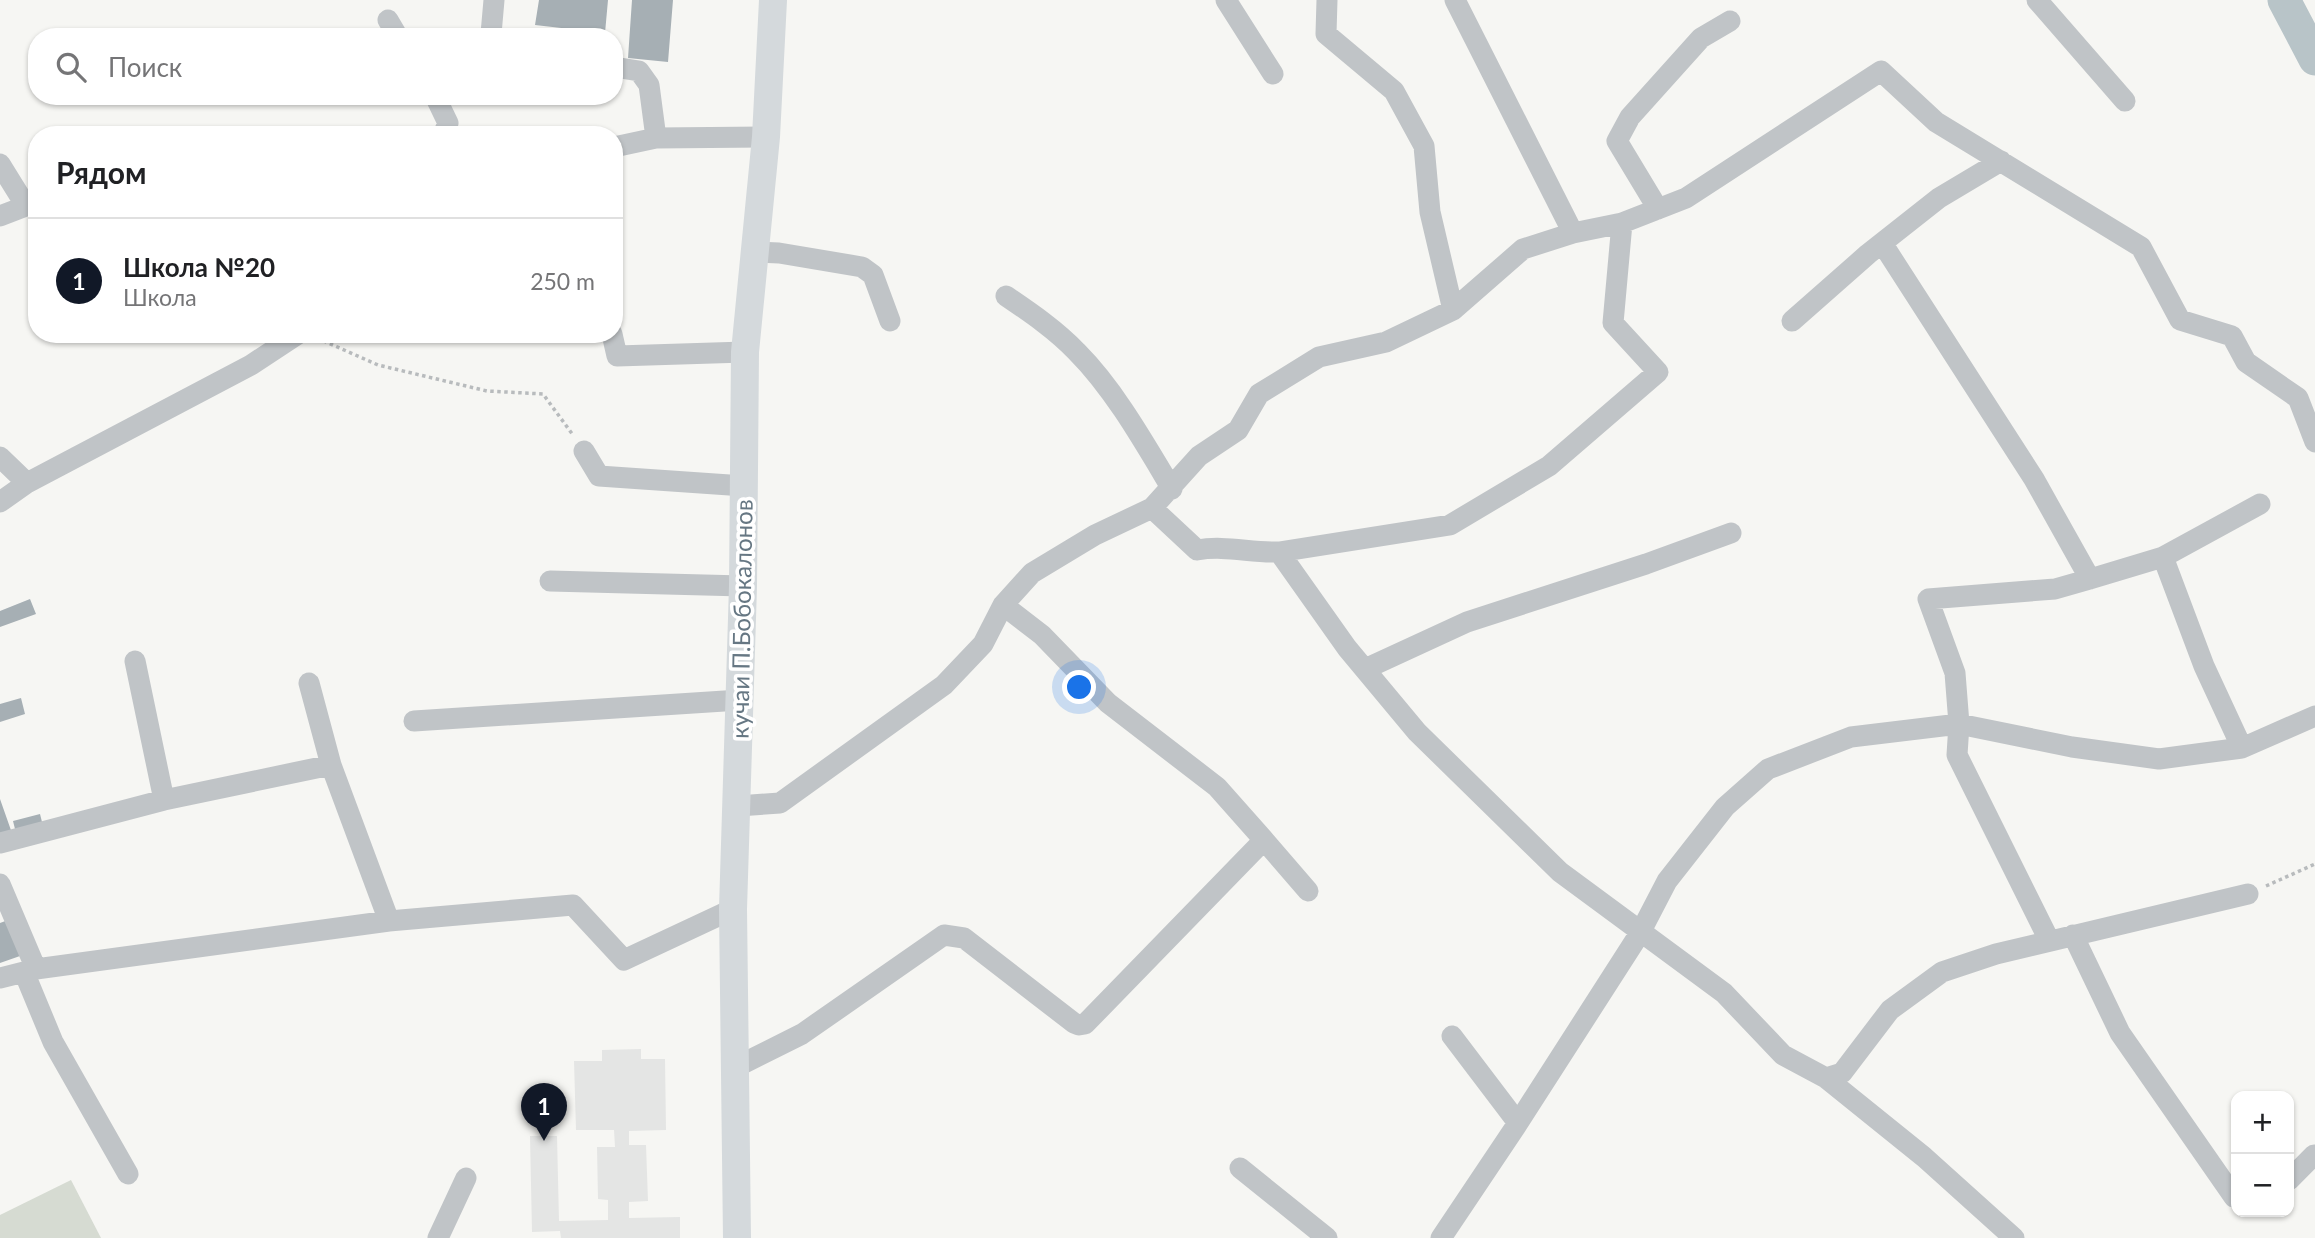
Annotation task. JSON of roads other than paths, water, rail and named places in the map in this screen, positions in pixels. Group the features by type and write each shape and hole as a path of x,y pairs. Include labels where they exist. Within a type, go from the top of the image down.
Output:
{"main road":[{"name":"кучаи П.Бобокалонов","path":"737,1238 733,909 738,806 746,352 766,137 773,0"}],"street":[{"path":"492,28 494,0"},
{"path":"1226,0 1273,74"},
{"path":"1327,0 1326,34 1394,91 1424,146 1430,212 1453,310"},
{"path":"1455,0 1573,233"},
{"path":"2037,0 2125,101"},
{"path":"1658,209 1617,141 1630,117 1701,38 1730,21"},
{"path":"623,68 639,71 649,85 656,138"},
{"path":"738,806 780,803 944,685 983,644 1003,605 1032,573 1095,535 1153,508 1199,456 1238,430 1259,394 1319,357 1386,342 1453,310 1523,249 1573,233 1622,223 1686,198 1881,71 1936,122 2141,247 2179,320 2232,336 2246,362 2298,398 2315,442"},
{"path":"439,105 448,123 447,126"},
{"path":"623,145 656,138 766,137"},
{"path":"1792,321 1882,243 1940,198 2001,162"},
{"path":"0,164 28,202"},
{"path":"0,216 28,207"},
{"path":"1153,508 1197,550 1217,546 1279,552 1450,525 1549,466 1658,372 1613,323 1622,223"},
{"path":"1882,243 2034,479 2090,579"},
{"path":"755,252 779,253 863,267 873,275 890,321"},
{"path":"1006,296 1045,323 1079,354 1127,416 1172,489"},
{"path":"0,502 27,483 251,366 285,343"},
{"path":"614,343 617,356 746,352"},
{"path":"584,451 598,476 744,486"},
{"path":"0,457 27,483"},
{"path":"2049,940 1957,755 1959,724 1955,673 1928,599 2055,589 2090,579 2163,557 2260,504"},
{"path":"1364,669 1467,622 1646,564 1731,533"},
{"path":"1279,552 1347,648 1417,732 1560,872 1724,993 1783,1055 1826,1078 1924,1157 2014,1238"},
{"path":"2163,557 2204,666 2242,748"},
{"path":"550,580 743,586"},
{"path":"1003,605 1041,635 1108,703 1217,787 1308,891"},
{"path":"135,660 164,800"},
{"path":"309,682 331,765 389,921"},
{"path":"414,721 740,700"},
{"path":"1441,1238 1640,933 1667,881 1725,807 1768,768 1851,737 1959,724 2072,747 2159,759 2242,748 2315,716"},
{"path":"0,843 164,800 331,765"},
{"path":"734,1068 802,1034 944,935 964,938 1074,1023 1079,1026 1085,1024 1264,840"},
{"path":"0,884 53,1042 128,1174"},
{"path":"1826,1078 1842,1073 1890,1010 1942,972 2049,940 2248,894"},
{"path":"0,978 30,971 389,921 572,905 624,960 733,909"},
{"path":"2073,935 2120,1033 2231,1192"},
{"path":"1452,1036 1518,1123"},
{"path":"2294,1175 2314,1154"},
{"path":"1240,1168 1327,1238"},
{"path":"448,1235 466,1178"}],"waterway":[{"path":"2284,0 2315,59"}],"place":[{"name":"Школа №20","path":"544,1141"}]}
